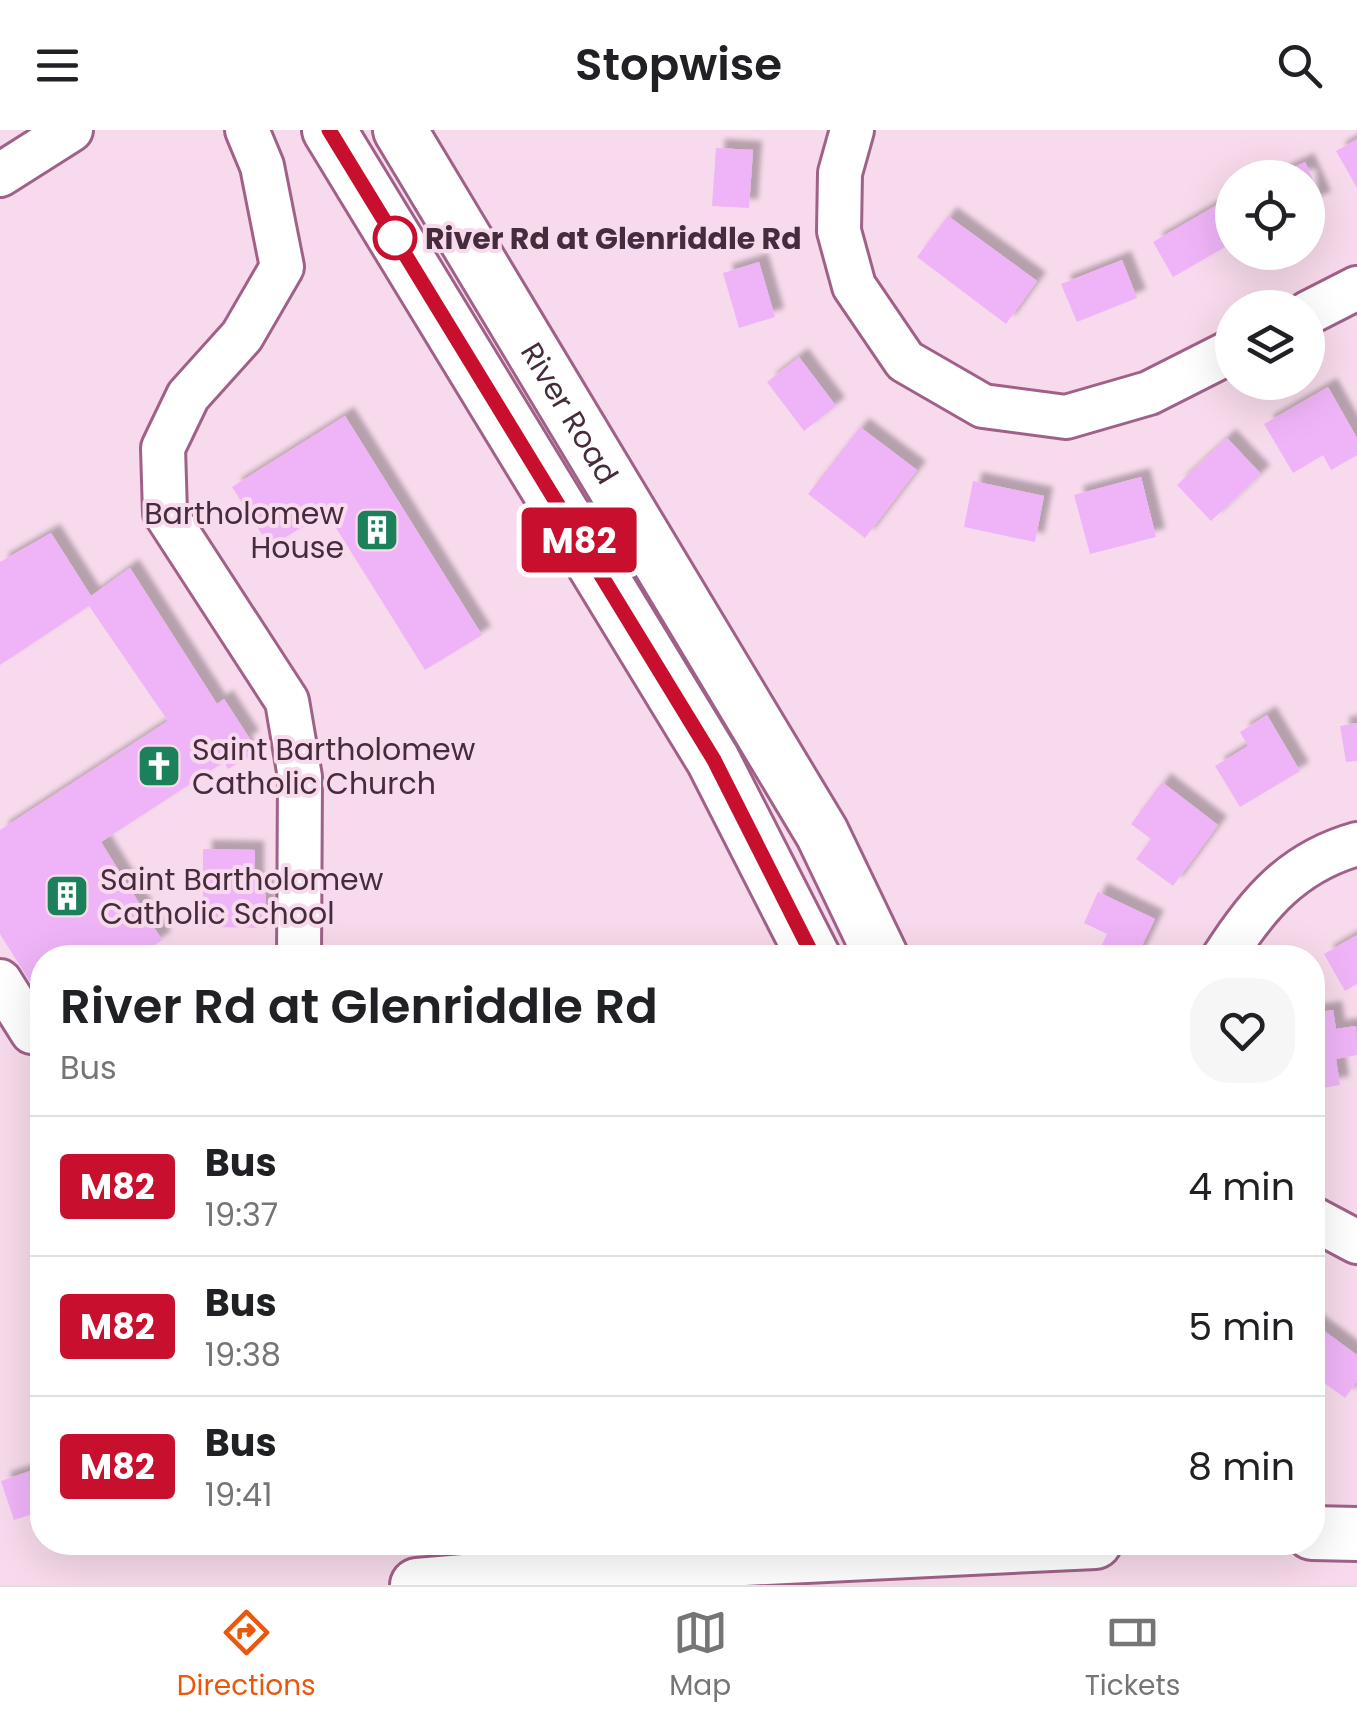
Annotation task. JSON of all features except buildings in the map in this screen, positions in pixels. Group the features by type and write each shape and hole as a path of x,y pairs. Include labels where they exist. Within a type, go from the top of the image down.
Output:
{"main road":[{"name":"River Road","path":"330,130 714,760 807,945"},
{"name":"River Road","path":"400,130 822,833 876,945"},
{"path":"1325,1533 1357,1534"},
{"path":"416,1585 696,1555"},
{"path":"847,1555 1024,1558"}],"street":[{"path":"0,175 71,130"},
{"path":"247,130 262,166 282,266 242,336 188,396 163,448 165,513 287,702 300,777 298,945"},
{"path":"852,130 840,173 838,231 854,286 905,361 983,406 1066,417 1149,393 1215,360"},
{"path":"1325,304 1357,288"},
{"path":"1231,945 1256,907 1282,881 1324,853 1357,844"},
{"path":"0,982 30,1029"},
{"path":"1325,1225 1357,1242"}],"bus line":[{"name":"M82","path":"329,130 714,760 808,945"}],"place":[{"name":"River Rd at Glenriddle Rd","path":"395,238"},
{"name":"Bartholomew House","path":"377,530"},
{"name":"Saint Bartholomew Catholic Church","path":"159,766"},
{"name":"Saint Bartholomew Catholic School","path":"67,896"}]}
